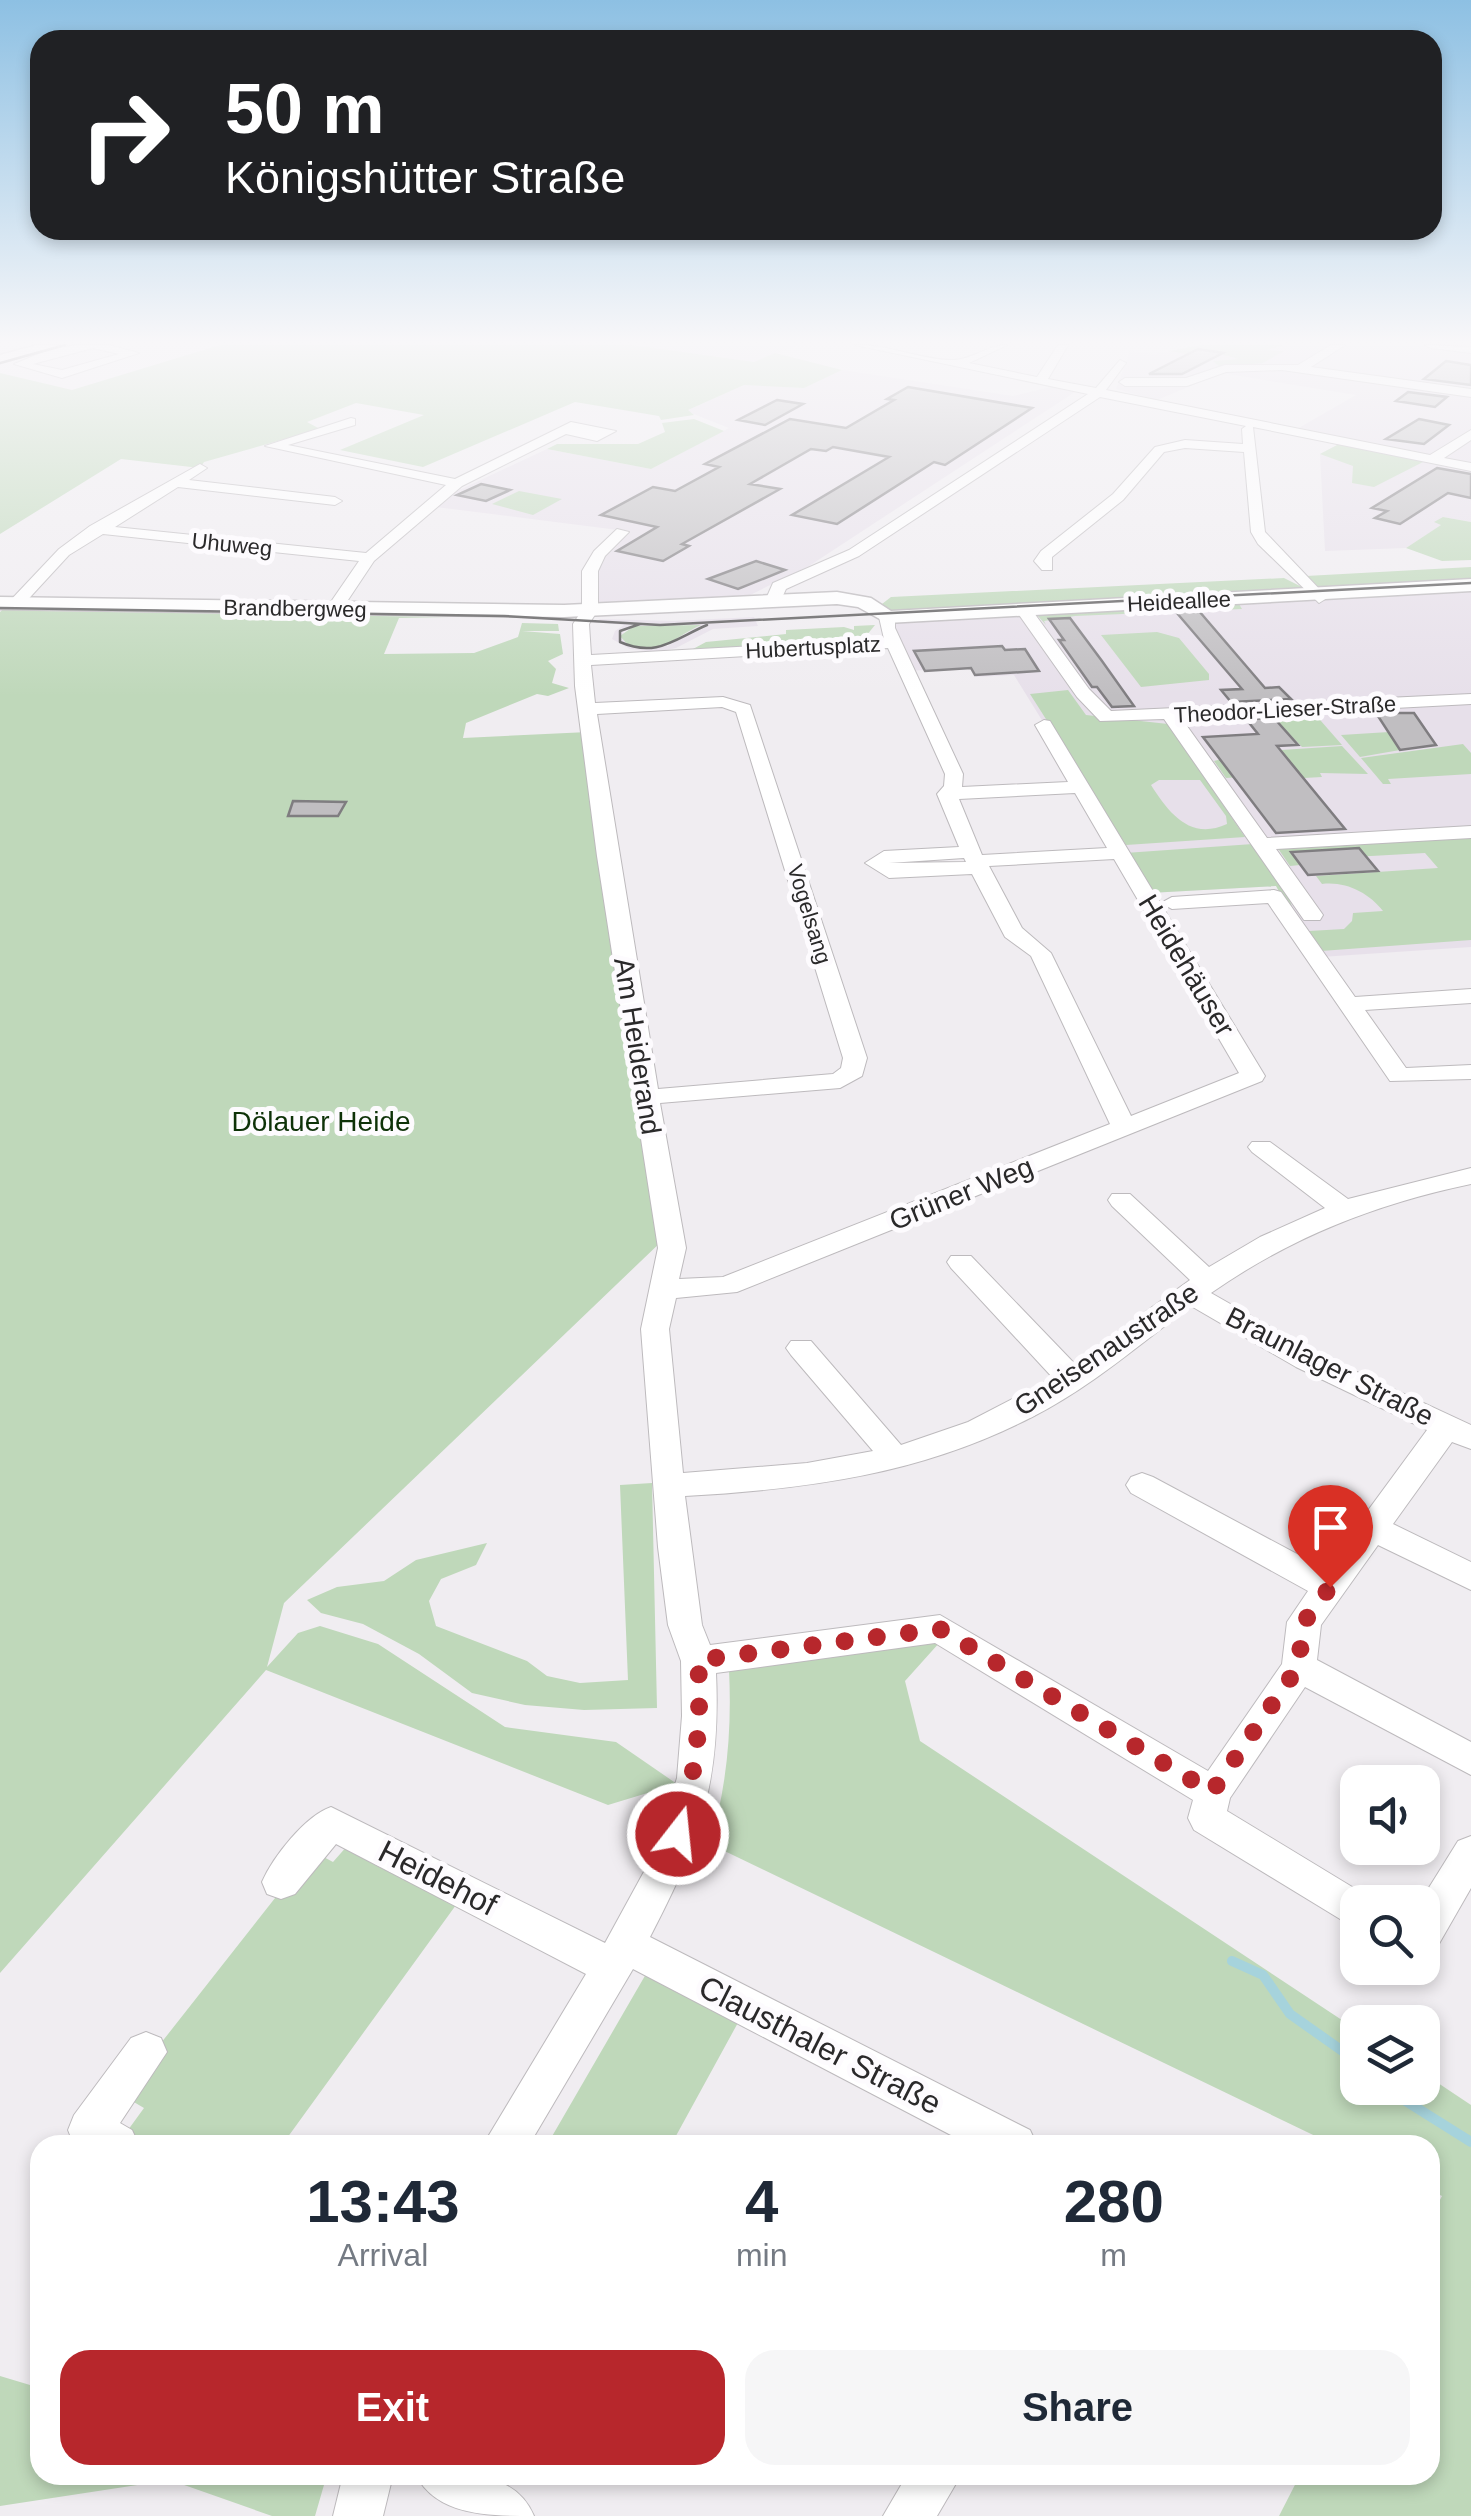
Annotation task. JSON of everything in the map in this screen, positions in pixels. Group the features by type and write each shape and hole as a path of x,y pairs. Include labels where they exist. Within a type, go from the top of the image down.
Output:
{"main road":[{"name":"Heideallee","path":"883,606 1471,566"},
{"name":"Heideallee","path":"883,606 1023,608 1317,596 1471,585"},
{"name":"Hubertusplatz","path":"590,610 837,598 883,606"},
{"name":"Brandbergweg","path":"7,604 590,610"}],"street":[{"path":"354,462 457,483"},
{"path":"334,609 369,558 457,483 499,462"},
{"path":"774,600 779,586 854,553 994,462"},
{"path":"1048,568 1042,560 1049,549 1123,493 1148,462"},
{"path":"1251,462 1258,532 1317,596"},
{"path":"7,604 64,552 95,530 200,468"},
{"path":"176,482 335,501"},
{"name":"Uhuweg","path":"95,530 369,558"},
{"name":"Am Heiderand","path":"511,2135 619,1956 670,1861 695,1778 700,1716 698,1660 685,1625 655,1329 672,1248 607,856 580,624 590,610 592,563 622,532"},
{"name":"Hubertusplatz","path":"584,660 894,643 883,606"},
{"name":"Theodor-Lieser-Straße","path":"1023,608 1100,714 1116,718 1471,699"},
{"path":"894,643 954,774 953,786 946,794"},
{"name":"Vogelsang","path":"588,708 723,702 744,709 856,1058 853,1072 840,1081 646,1097"},
{"path":"1170,716 1312,915"},
{"name":"Heidehäuser","path":"1044,725 1253,1076"},
{"path":"946,794 1082,788"},
{"path":"946,794 1013,932 1040,952 1124,1128"},
{"path":"1262,844 1471,832"},
{"path":"976,860 1120,853"},
{"path":"1172,903 1274,896 1398,1076 1471,1072"},
{"path":"1346,1004 1471,996"},
{"name":"Grüner Weg","path":"664,1289 727,1286 1253,1076"},
{"path":"1261,1147 1341,1208"},
{"name":"Gneisenaustraße","path":"669,1485 808,1477 892,1460 993,1423 1071,1378 1198,1287 1276,1238 1341,1208 1471,1176"},
{"name":"Braunlager Straße","path":"1120,1200 1198,1287 1306,1360 1459,1432"},
{"path":"960,1262 1071,1378"},
{"path":"802,1348 886,1443 892,1460"},
{"path":"1210,1805 1298,1667 1304,1622 1373,1528 1459,1432"},
{"path":"1142,1485 1330,1587"},
{"path":"1373,1528 1471,1577"},
{"path":"698,1660 940,1629 1210,1805 1340,1899"},
{"path":"1298,1667 1471,1760"},
{"name":"Heidehof","path":"281,1882 331,1823 619,1956"},
{"path":"1440,1906 1471,1854"},
{"name":"Clausthaler Straße","path":"619,1956 994,2135"},
{"path":"98,2135 89,2130 146,2052"},
{"path":"358,2516 366,2485"},
{"path":"458,2485 509,2516"},
{"path":"908,2516 929,2485"}],"shaded area":[{"path":"518,462 617,462 651,469 664,462 967,462 809,566 748,596 599,604 596,584 600,561 626,531 436,507 453,493"},
{"path":"1320,462 1432,462 1471,470 1471,522 1443,517 1443,524 1406,548 1325,551"},
{"path":"1471,591 1471,947 1321,957 1276,886 1149,893 1014,675 976,677 971,668 906,671 894,643 895,624 904,619"},
{"path":"754,617 758,626 713,629 676,648 656,652 630,649 612,639 624,625 596,622","holes":["698,625 668,646 622,632 634,626"]}],"green space":[{"path":"0,462 115,462 0,534"},
{"path":"151,462 204,462 200,468"},
{"path":"401,462 434,462 423,467"},
{"path":"617,462 664,462 651,469"},
{"path":"1343,462 1422,462 1374,487 1352,483 1353,466"},
{"path":"519,491 562,499 533,515 492,504"},
{"path":"1443,517 1471,522 1471,560 1442,561 1406,548 1441,525 1434,522"},
{"path":"1471,567 1471,580 1317,588 1306,576"},
{"path":"1284,578 1304,588 888,611 882,604 891,597"},
{"path":"1239,604 1242,609 1075,616 1044,621 1046,625 1037,615"},
{"name":"Dölauer Heide","path":"8,605 42,606 40,611 449,617 399,618 384,654 474,653 518,637 522,623 558,624 559,631 522,631 560,634 563,654 548,661 556,669 552,683 569,688 548,696 537,694 466,723 463,738 588,732 664,1239 284,1603 267,1667 298,1633 320,1626 378,1644 505,1727 616,1742 677,1784 608,1805 266,1670 0,1973 0,612"},
{"path":"701,625 661,646 628,645 620,636 634,626"},
{"path":"875,625 862,641 693,649 706,642 786,634 786,630 854,630 854,626"},
{"path":"1157,632 1179,638 1209,674 1209,680 1141,687 1101,635"},
{"path":"1068,690 1086,715 1168,724 1245,837 1126,845 1030,694","holes":["1159,780 1200,780 1226,816 1227,824 1191,827 1173,814 1151,785"]},
{"path":"1314,713 1342,745 1302,747 1274,718 1258,716"},
{"path":"1389,732 1400,750 1360,757 1341,735"},
{"path":"1463,744 1471,753 1471,774 1388,779 1391,784 1383,784 1361,758"},
{"path":"1342,746 1368,774 1226,778 1214,761 1249,752"},
{"path":"1471,836 1471,940 1321,951 1309,931 1344,929 1352,921 1353,913 1383,911 1356,890 1340,884 1322,884 1316,876 1438,868 1425,853 1299,860 1300,865 1290,866 1277,847"},
{"path":"1253,844 1288,895 1299,927 1276,886 1149,893 1125,853"},
{"path":"652,1483 657,1708 584,1710 525,1705 472,1693 419,1654 363,1624 321,1613 307,1600 337,1587 384,1581 416,1560 487,1543 476,1565 441,1579 429,1601 436,1626 527,1661 547,1676 580,1683 628,1680 620,1485"},
{"path":"940,1642 905,1681 920,1741 1340,2019 1340,2105 1440,2105 1440,2084 1471,2105 1471,2516 1279,2516 1295,2485 1440,2485 1440,2135 1313,2135 710,1844 721,1801 730,1714 729,1670"},
{"path":"348,1845 456,1905 289,2135 133,2135 128,2130 144,2108 127,2098 150,2057 290,1879 318,1854 333,1862"},
{"path":"646,1974 740,2019 676,2135 553,2135"},
{"path":"0,2376 30,2385 30,2485 137,2485 0,2506"},
{"path":"184,2485 324,2485 315,2516 272,2516"}],"building":[{"path":"788,462 750,484 780,489 682,544 689,546 663,561 617,551 657,527 601,515 653,487 675,491 719,467 705,464"},
{"path":"880,462 933,462 837,524 792,515"},
{"path":"1437,468 1471,474 1471,498 1448,493 1400,524 1375,518 1387,511 1372,508"},
{"path":"481,484 510,490 486,501 457,495"},
{"path":"756,561 785,570 738,589 708,579"},
{"path":"1199,611 1265,688 1279,687 1291,699 1231,702 1221,690 1242,689 1176,612"},
{"path":"1070,618 1134,706 1112,707 1097,687 1092,687 1049,619"},
{"path":"1002,646 1005,650 1025,649 1039,671 975,675 971,668 925,671 914,651"},
{"path":"1376,713 1414,713 1436,745 1400,750"},
{"path":"1274,718 1298,745 1277,746 1345,829 1276,833 1203,737 1258,734 1246,719"},
{"path":"293,801 346,802 338,816 288,816"},
{"path":"1359,848 1378,871 1308,875 1291,852"}],"waterway":[{"path":"1232,1961 1263,1975 1290,2014 1340,2049"},
{"path":"1412,2105 1471,2142"}],"tram line":[{"path":"0,608 504,616 660,625 1471,583"},
{"path":"640,624 620,631 620,642 655,647 707,625"}],"route":[{"path":"678,1834 695,1778 700,1716 698,1660 940,1629 1212,1792 1298,1667 1304,1622 1330,1587"}]}
